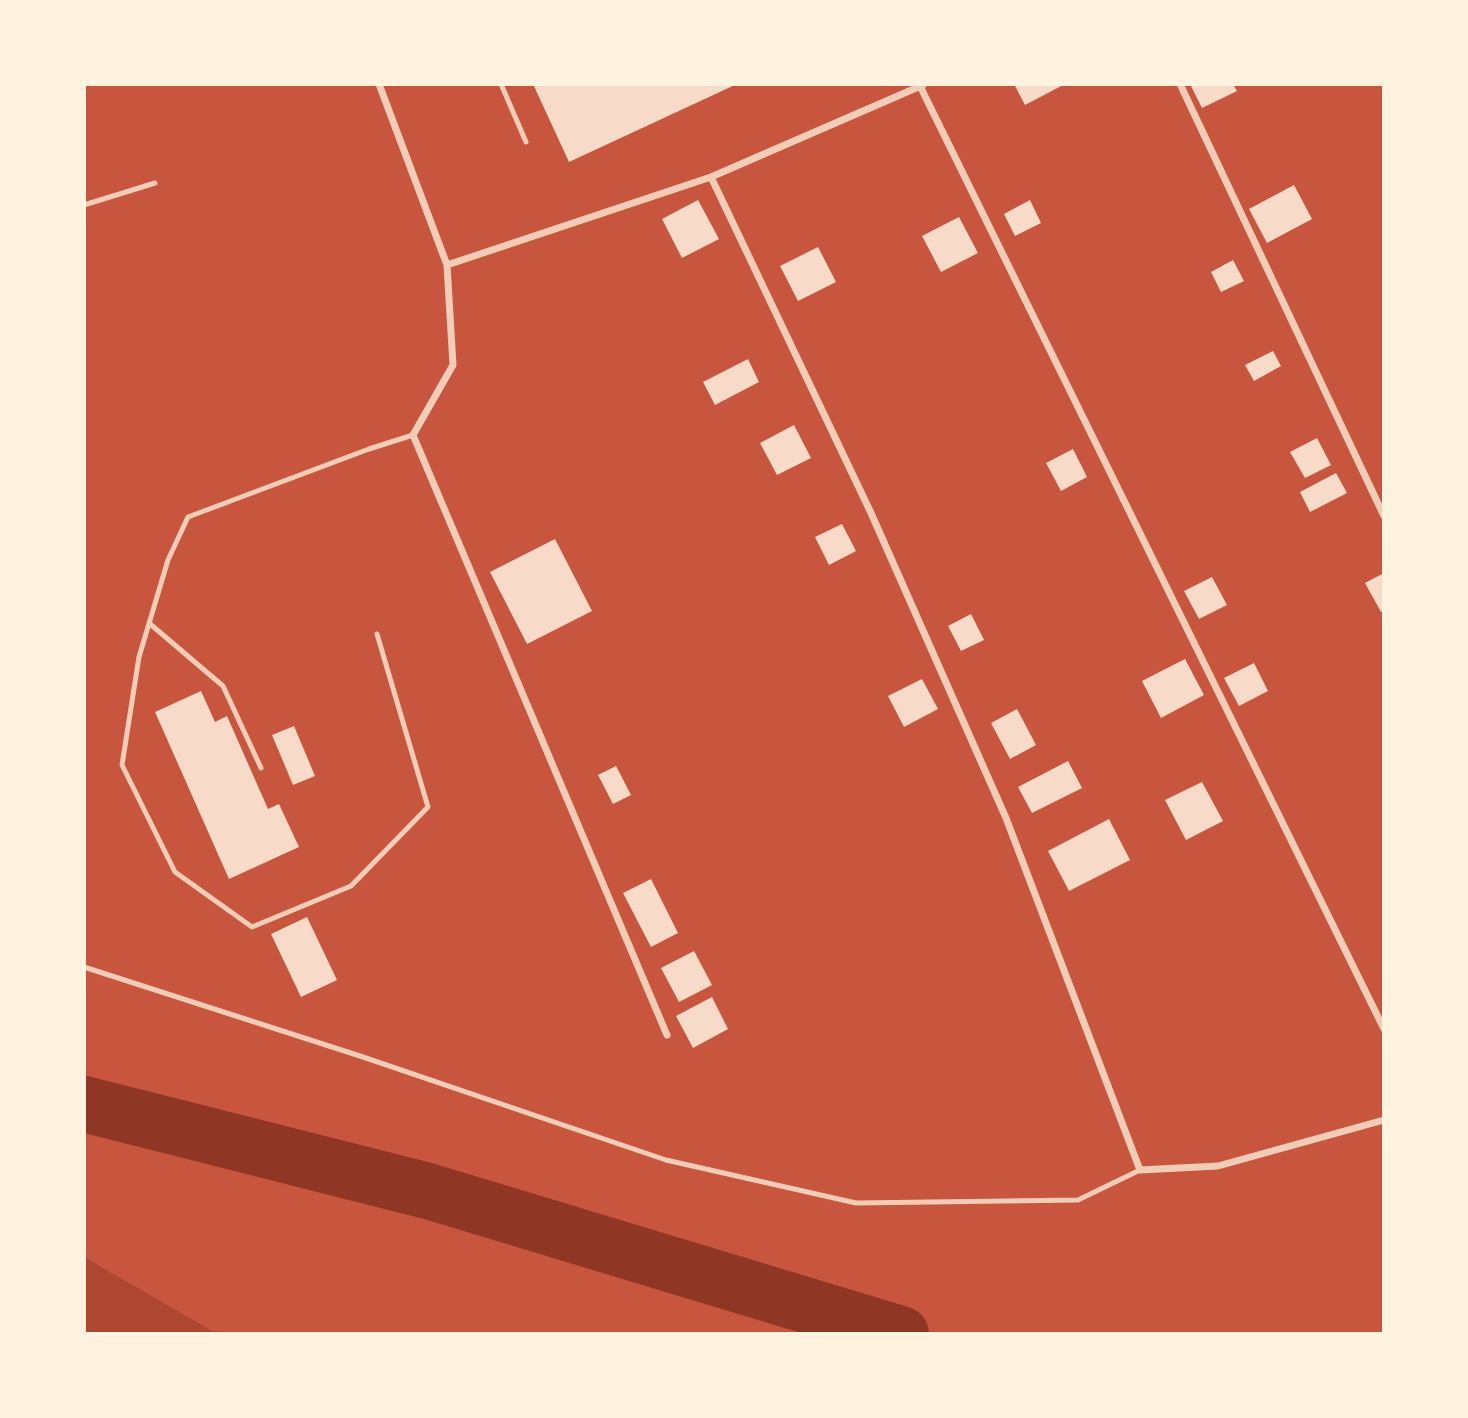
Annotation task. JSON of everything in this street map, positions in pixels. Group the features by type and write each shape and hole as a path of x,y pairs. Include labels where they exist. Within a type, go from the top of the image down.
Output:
{"street":[{"path":"379,84 447,265 453,365 413,435 667,1035"},
{"path":"1180,84 1384,516"},
{"path":"447,265 711,177 922,85 1384,1029"},
{"path":"711,177 871,513 1006,818 1140,1170 1218,1166 1384,1120"}],"lane":[{"path":"501,84 526,142"},
{"path":"84,205 155,183"},
{"path":"377,634 428,807 351,886 252,927 175,872 122,765 139,657 168,560 187,517 413,435"},
{"path":"149,623 223,686 261,768"},
{"path":"84,967 347,1052 666,1160 856,1203 1079,1200 1140,1170"}],"shaded area":[{"path":"84,1257 212,1331 251,1334 84,1334"}],"building":[{"path":"533,84 737,84 569,162"},
{"path":"1014,84 1065,84 1025,105"},
{"path":"1190,84 1233,84 1237,91 1202,108"},
{"path":"1294,185 1312,219 1267,243 1249,209"},
{"path":"698,200 719,239 682,258 662,219"},
{"path":"1030,200 1041,223 1015,236 1004,214"},
{"path":"959,217 978,253 941,272 922,236"},
{"path":"818,247 836,282 798,301 780,266"},
{"path":"1233,260 1244,281 1221,292 1211,272"},
{"path":"1273,351 1281,366 1254,381 1245,365"},
{"path":"748,359 759,382 715,405 703,382"},
{"path":"794,425 811,458 777,475 760,443"},
{"path":"1317,438 1331,465 1305,478 1290,452"},
{"path":"1073,449 1087,477 1061,491 1046,463"},
{"path":"1336,473 1347,493 1310,512 1300,492"},
{"path":"842,524 856,551 829,565 815,537"},
{"path":"555,539 592,611 527,644 490,572"},
{"path":"1384,573 1384,610 1381,612 1365,583"},
{"path":"1212,577 1227,605 1199,619 1184,591"},
{"path":"971,614 984,640 961,651 948,626"},
{"path":"1185,659 1204,695 1161,718 1142,681"},
{"path":"1254,663 1268,691 1239,706 1224,678"},
{"path":"922,679 938,709 904,727 888,696"},
{"path":"201,691 215,722 227,716 268,809 279,804 299,847 229,879 155,712"},
{"path":"1017,709 1036,745 1010,759 991,723"},
{"path":"294,726 315,776 293,785 272,735"},
{"path":"1068,761 1082,788 1032,813 1018,787"},
{"path":"616,766 631,795 613,804 598,775"},
{"path":"1202,782 1223,821 1186,840 1165,800"},
{"path":"1109,819 1130,860 1069,891 1048,851"},
{"path":"651,879 678,933 651,947 623,893"},
{"path":"307,917 337,980 301,997 271,934"},
{"path":"694,951 712,985 679,1002 661,968"},
{"path":"712,997 728,1029 693,1048 676,1016"}],"waterway":[{"path":"84,1104 428,1191 901,1334"}]}
